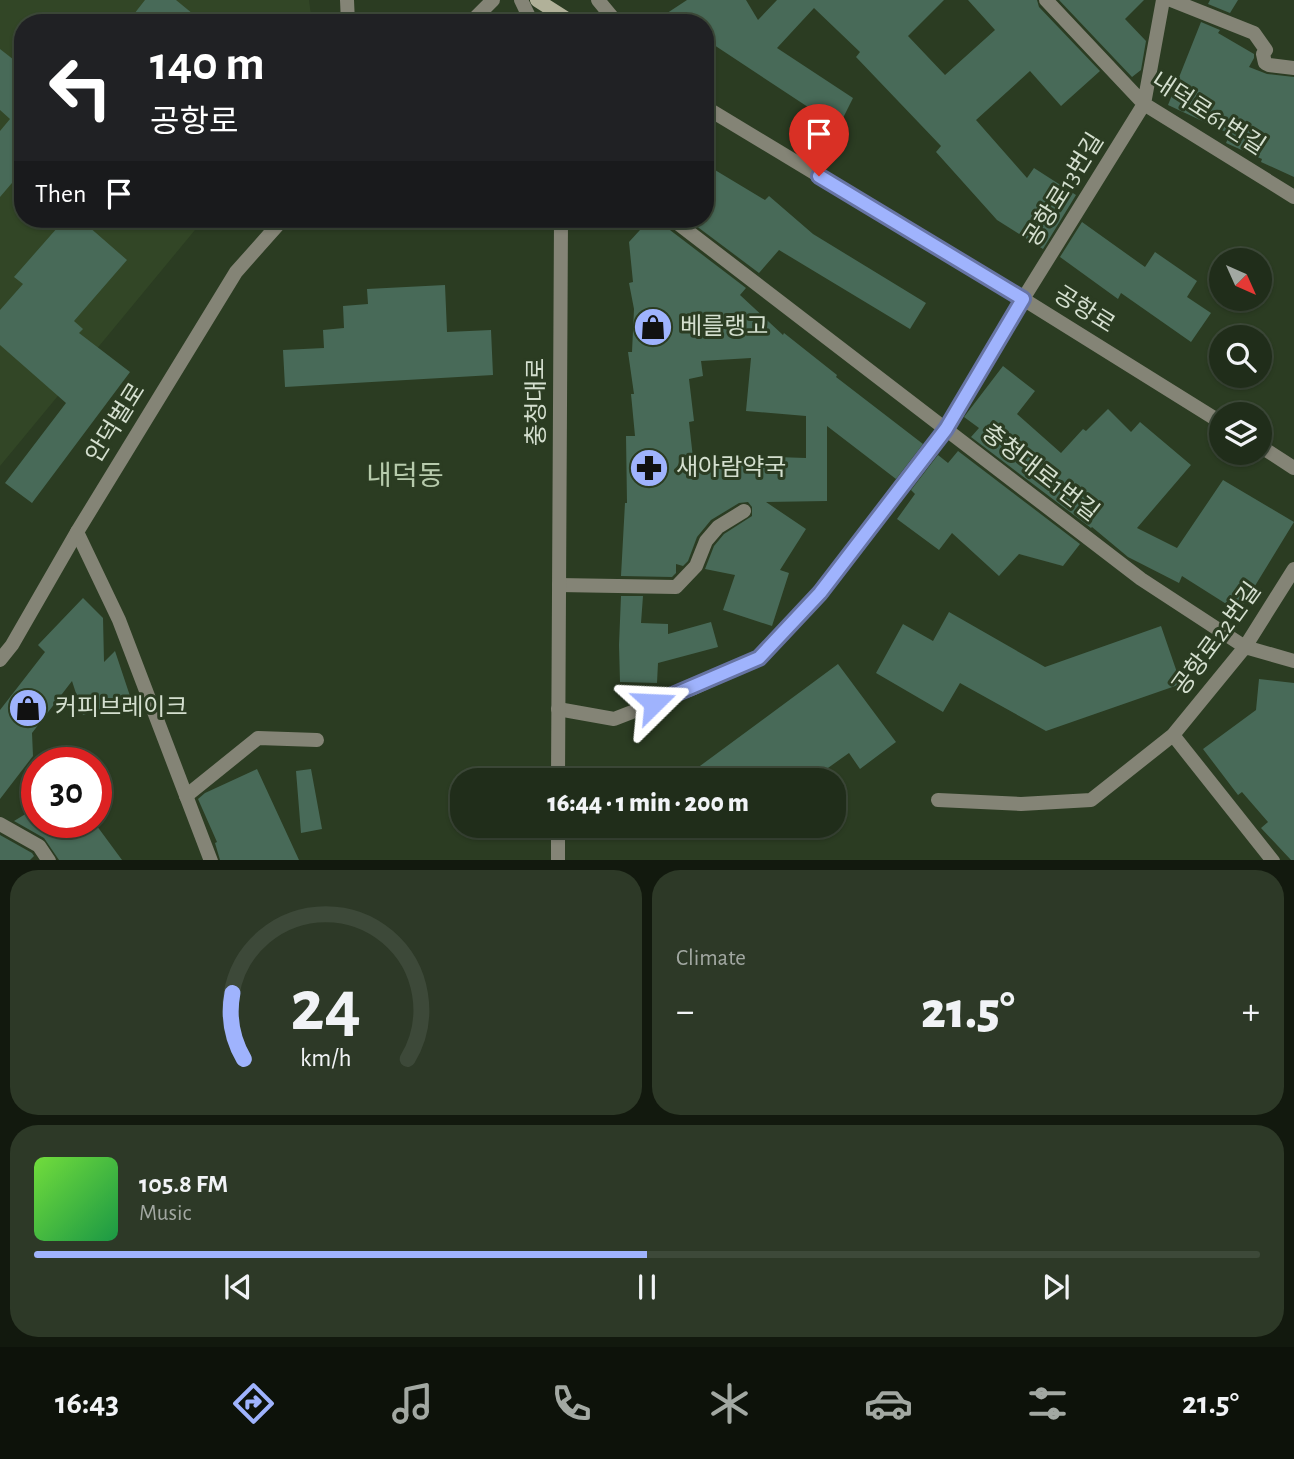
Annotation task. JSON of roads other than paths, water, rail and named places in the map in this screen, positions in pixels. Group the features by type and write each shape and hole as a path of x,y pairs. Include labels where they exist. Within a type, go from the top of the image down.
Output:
{"main road":[{"path":"537,0 559,14"}],"street":[{"path":"479,14 493,0"},
{"path":"598,0 610,14"},
{"name":"내덕로61번길","path":"1046,0 1144,104 1294,197"},
{"path":"1144,104 1163,0"},
{"path":"1171,0 1254,33 1266,50 1263,54 1265,63 1294,68"},
{"name":"공항로13번길","path":"1023,299 1144,104"},
{"name":"공항로","path":"714,112 1209,414"},
{"name":"안덕벌로","path":"0,660 12,645 77,532 236,272 275,228"},
{"name":"충청대로","path":"558,768 560,228"},
{"name":"충청대로1번길","path":"684,228 1141,579 1245,647 1294,661"},
{"path":"558,709 614,719 694,688 759,658 820,593 946,429 1023,299"},
{"path":"1272,454 1294,468"},
{"path":"559,585 676,587 696,566 706,541 718,527 744,511"},
{"path":"77,532 120,620 211,860"},
{"name":"공항로22번길","path":"938,800 1021,804 1091,800 1173,735 1245,647 1294,569"},
{"path":"1173,735 1273,860"},
{"path":"186,796 258,738 317,740"},
{"path":"0,824 39,845 49,860"},
{"path":"558,838 558,860"}],"place":[{"name":"베를랭고","path":"653,327"},
{"name":"새아람약국","path":"649,468"},
{"name":"커피브레이크","path":"28,708"}],"district":[{"name":"내덕동","path":"405,477"}]}
